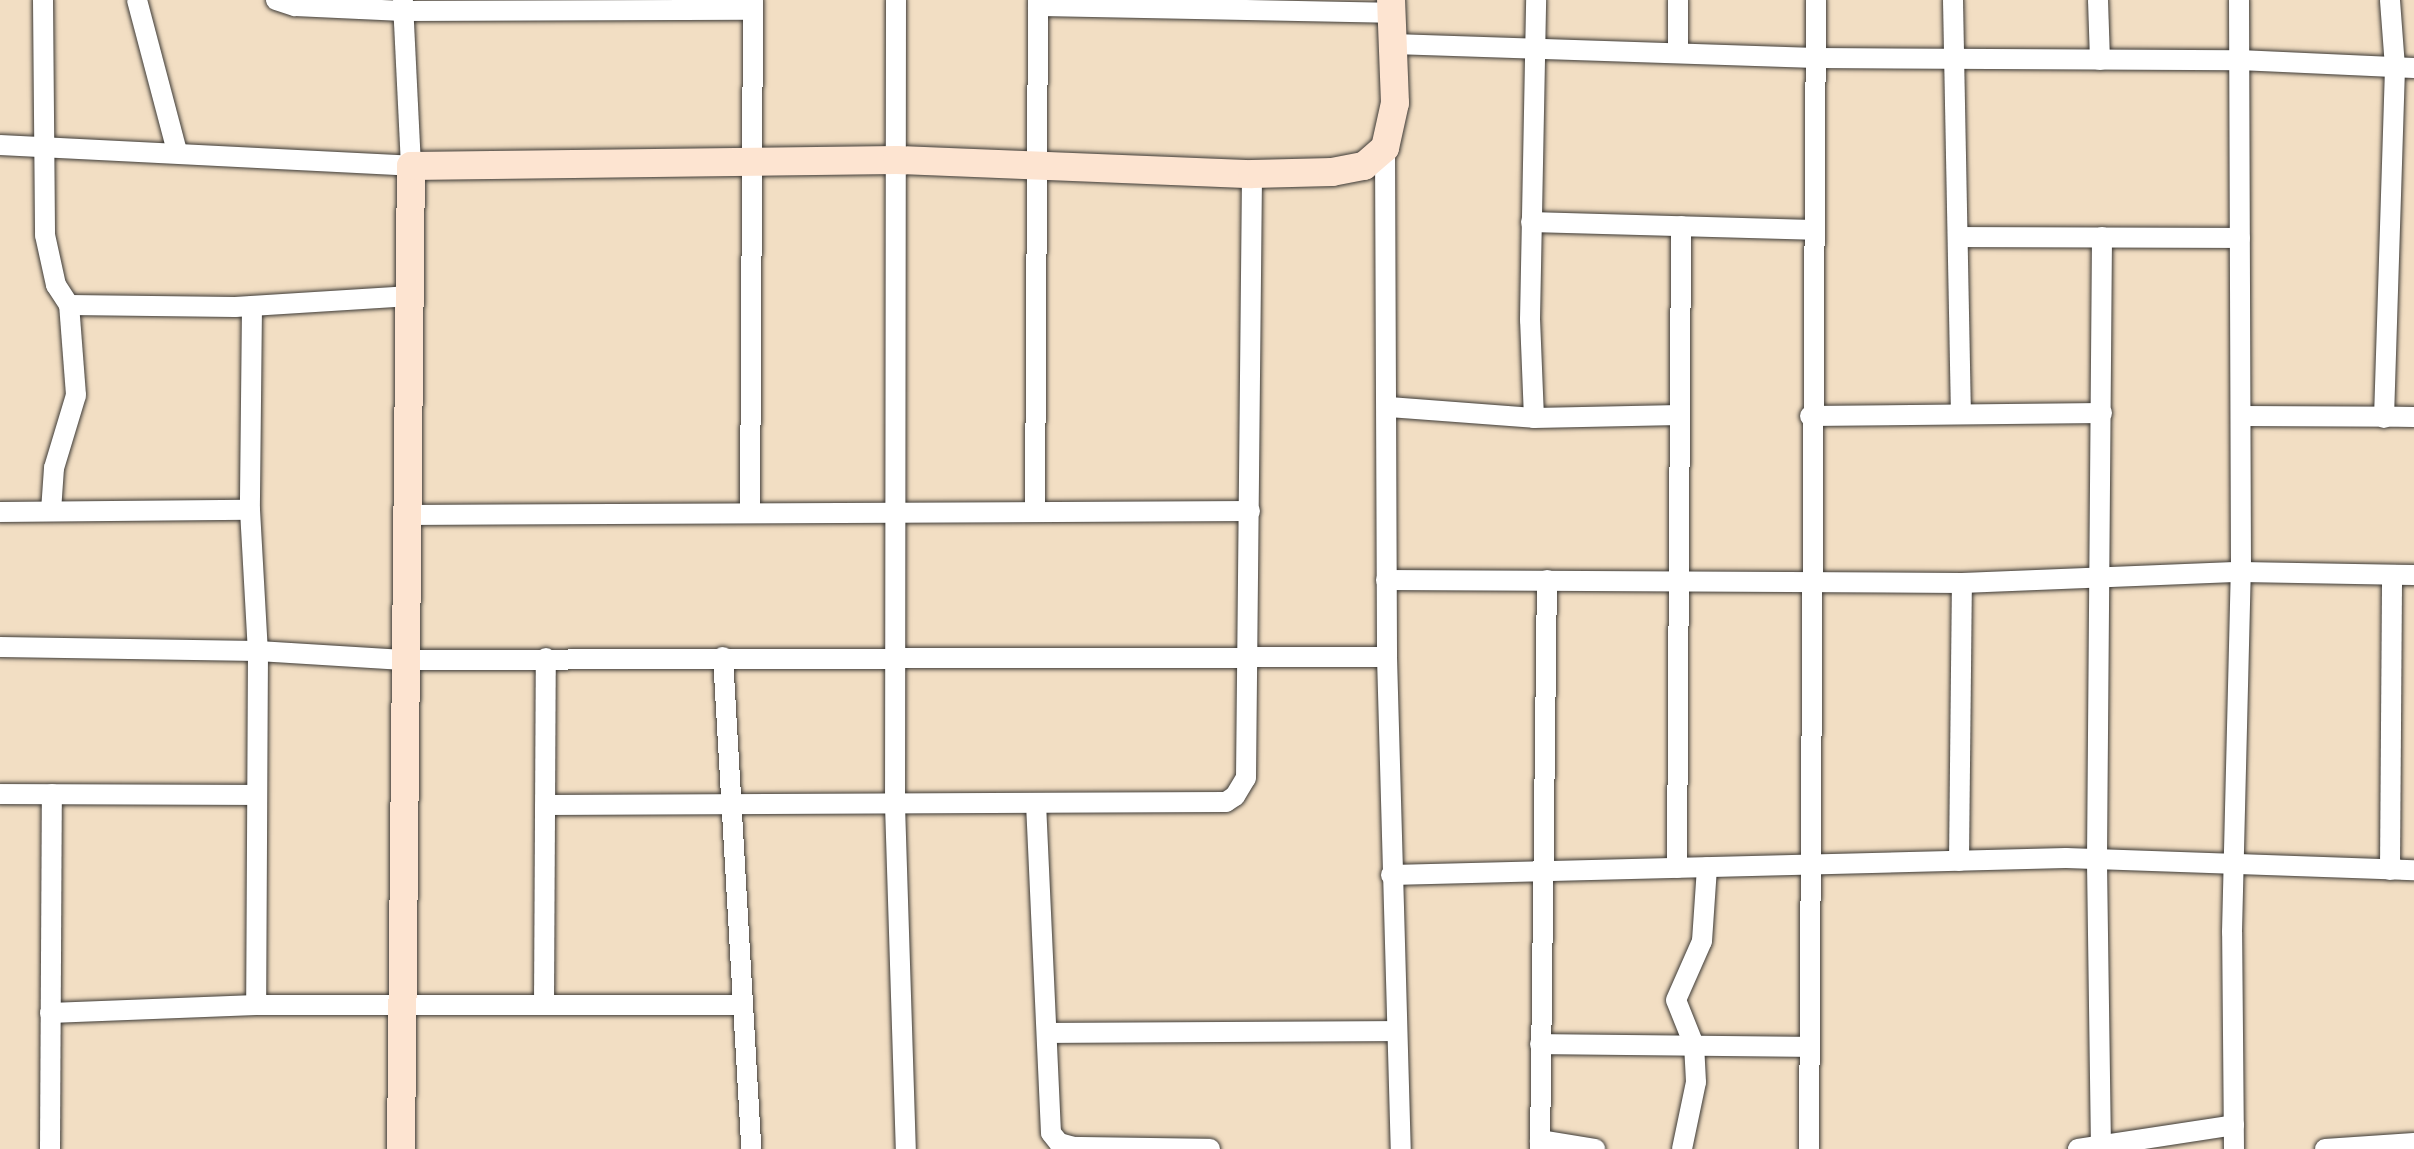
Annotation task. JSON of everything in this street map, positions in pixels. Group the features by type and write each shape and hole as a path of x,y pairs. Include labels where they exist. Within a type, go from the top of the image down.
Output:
{"street":[{"path":"43,0 41,146 46,250 56,285 69,305 76,395 54,468 51,511"},
{"path":"137,0 177,151"},
{"path":"276,0 295,6 752,5 748,165 750,511"},
{"path":"896,0 898,659 895,805 906,1149"},
{"path":"1534,418 1531,222 1536,0"},
{"path":"1678,0 1678,53"},
{"path":"1809,1149 1810,416 1816,0"},
{"path":"1953,0 1961,411"},
{"path":"2098,0 2100,60"},
{"path":"2234,1149 2234,864 2241,572 2239,0"},
{"path":"2384,418 2404,68 2390,0"},
{"path":"1035,509 1038,3 1391,7 1395,103 1385,148 1389,407 1386,580 1391,875 1401,1149"},
{"path":"401,1149 404,515 411,296 411,166 403,6"},
{"path":"1393,44 1816,58 2239,60 2404,68"},
{"path":"0,145 177,151 411,166 748,165 897,160 1299,175 1364,166 1385,148"},
{"path":"545,805 1226,802 1235,796 1246,778 1252,174"},
{"path":"1531,222 1812,230"},
{"path":"1677,868 1675,581 1681,226"},
{"path":"1959,237 2240,238"},
{"path":"2101,1146 2097,859 2102,237"},
{"path":"69,305 252,306 411,296"},
{"path":"252,306 250,510 258,651 256,1005"},
{"path":"1389,407 1534,418 1680,415"},
{"path":"1810,416 1961,411 2102,413"},
{"path":"2241,416 2414,417"},
{"path":"404,515 1035,509 1250,511"},
{"path":"0,512 250,510"},
{"path":"1386,580 1962,583 2101,581 2241,572 2414,575"},
{"path":"2390,870 2392,576"},
{"path":"1547,580 1540,1144 1595,1149"},
{"path":"1959,861 1962,583"},
{"path":"0,647 258,651 404,660 1387,657"},
{"path":"723,657 751,1149"},
{"path":"544,1004 546,658"},
{"path":"0,794 256,795"},
{"path":"50,1149 52,794"},
{"path":"1036,803 1051,1133 1059,1143 1210,1149"},
{"path":"1391,875 2097,859 2414,870"},
{"path":"1682,1149 1696,1082 1694,1045 1676,1000 1702,941 1707,867"},
{"path":"50,1013 256,1005 743,1005"},
{"path":"1048,1033 1397,1031"},
{"path":"1540,1044 1809,1047"},
{"path":"2078,1149 2234,1125"},
{"path":"2325,1149 2414,1143"}]}
